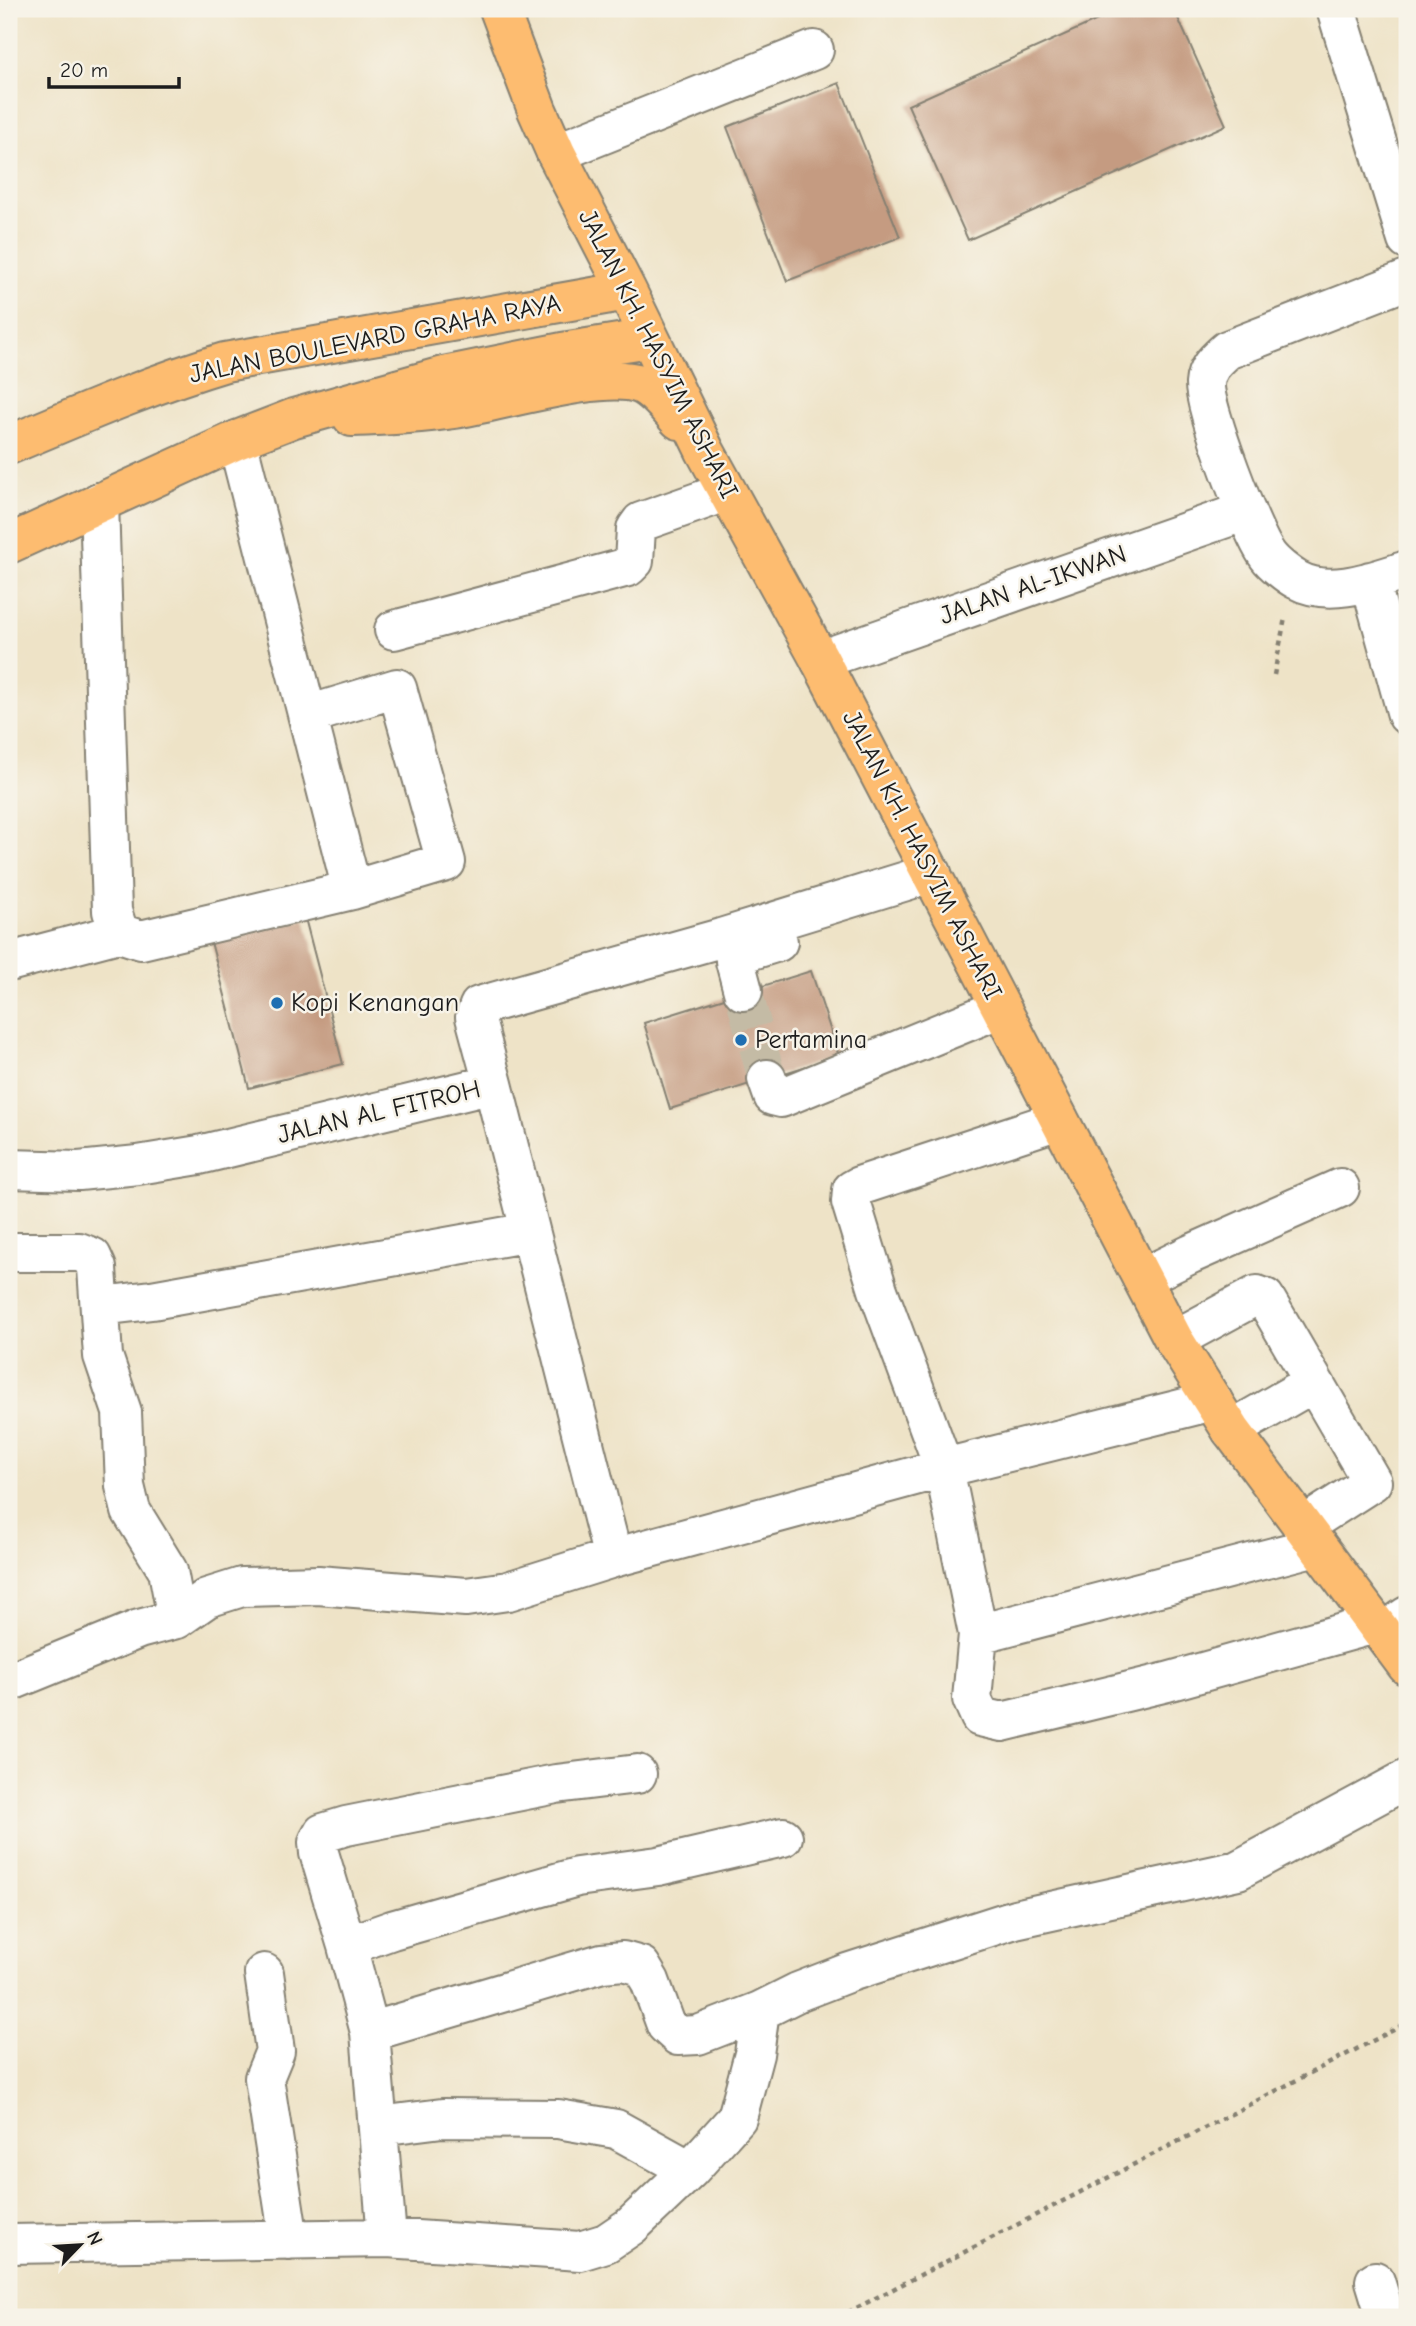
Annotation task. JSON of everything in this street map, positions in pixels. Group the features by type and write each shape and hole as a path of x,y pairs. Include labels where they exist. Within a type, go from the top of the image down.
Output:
{"main road":[{"name":"JALAN KH. HASYIM ASHARI","path":"499,9 556,153 705,452 820,660 1174,1340 1222,1416 1309,1536 1388,1624 1407,1666"},
{"name":"JALAN BOULEVARD GRAHA RAYA","path":"9,445 119,399 226,362 627,291"},
{"name":"JALAN BOULEVARD GRAHA RAYA","path":"9,544 237,440 294,418 443,376 562,352 650,338"},
{"path":"294,418 397,416 455,409 619,379 642,384 662,401 705,452"}],"street":[{"path":"1336,9 1407,240"},
{"path":"556,153 814,50"},
{"path":"1407,280 1227,350 1210,365 1205,385 1209,411 1246,511 1268,556 1296,580 1311,585 1334,587 1370,582 1407,570"},
{"path":"237,440 352,890"},
{"path":"394,631 628,567 634,561 636,529 641,522 726,492"},
{"path":"99,502 112,911 119,933"},
{"name":"JALAN AL-IKWAN","path":"820,660 1246,511"},
{"path":"1370,582 1407,715"},
{"path":"9,962 119,933 141,940 352,890 446,862 397,688 308,715"},
{"path":"743,991 735,961 738,953 937,884"},
{"name":"JALAN AL FITROH","path":"9,1169 79,1171 199,1155 493,1084 475,1017 480,1006 721,938 937,884"},
{"path":"767,1079 773,1096 781,1098 1001,1008"},
{"path":"493,1084 613,1558"},
{"path":"1059,1120 852,1190 851,1202 878,1290 944,1468 978,1634 972,1699 980,1717 1002,1722 1388,1624"},
{"path":"1142,1278 1340,1188"},
{"path":"101,1306 152,1300 530,1232"},
{"path":"9,1252 79,1252 92,1257 97,1268 103,1356 122,1412 125,1486 131,1511 168,1571 177,1619"},
{"path":"978,1634 1309,1536 1372,1482 1265,1298 1260,1295 1174,1340"},
{"path":"9,1682 139,1629 177,1619 207,1598 242,1587 318,1586 466,1597 508,1591 613,1558 944,1468 1222,1416 1313,1383"},
{"path":"387,2238 370,2032 318,1842 323,1833 346,1826 556,1784 636,1774"},
{"path":"370,2032 602,1963 623,1961 641,1966 650,1981 666,2025 678,2036 698,2035 847,1973 1015,1919 1238,1870 1407,1779"},
{"path":"347,1946 402,1927 577,1877 658,1866 783,1837"},
{"path":"264,1973 275,2051 264,2078 289,2240"},
{"path":"9,2244 387,2238 580,2252 606,2243 631,2226 690,2170 737,2118 754,2054 760,2011"},
{"path":"379,2126 442,2118 558,2119 616,2129 690,2170"},
{"path":"1375,2281 1386,2317"}],"path":[{"path":"1274,675 1286,613 1296,580"},
{"path":"839,2317 1407,2023"}],"building":[{"path":"1122,9 1174,9 1226,125 968,240 908,105"},
{"path":"839,83 900,237 787,281 727,127"},
{"name":"Kopi Kenangan","path":"305,918 343,1064 249,1088 211,942"},
{"name":"Pertamina","path":"811,971 839,1056 670,1109 644,1023"}],"tunnel":[{"path":"743,991 767,1079"}],"place":[{"name":"Kopi Kenangan","path":"277,1003"},
{"name":"Pertamina","path":"741,1040"}]}
